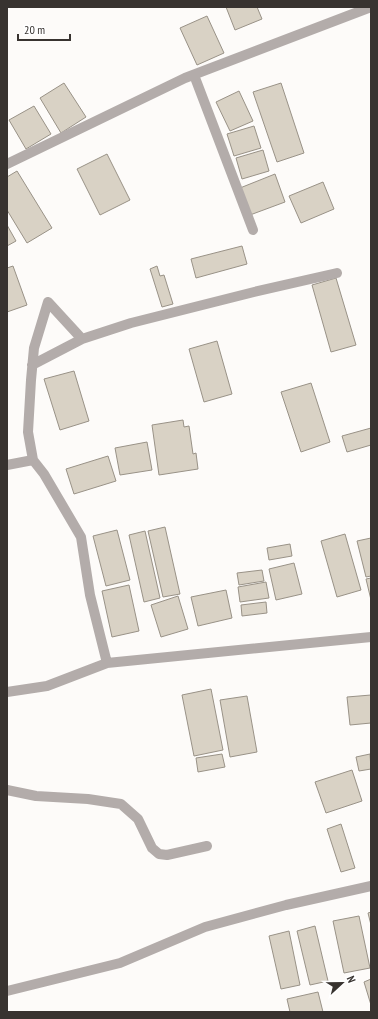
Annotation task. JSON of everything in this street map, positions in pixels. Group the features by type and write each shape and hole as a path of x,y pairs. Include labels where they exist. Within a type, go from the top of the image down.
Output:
{"street":[{"path":"7,164 194,75 371,7"},
{"path":"194,75 253,230"},
{"path":"32,365 82,339 166,313 337,273"},
{"path":"82,339 48,302 34,348 28,432 33,460 48,480 81,537 90,594 107,663"},
{"path":"7,465 33,460"},
{"path":"7,692 47,686 107,663 371,637"},
{"path":"7,790 36,796 88,799 121,804 138,820 152,848 159,854 167,855 207,846"},
{"path":"7,991 120,963 205,927 286,905 371,886"}],"building":[{"path":"226,7 257,7 262,19 235,30"},
{"path":"207,16 224,53 197,65 180,28"},
{"path":"64,83 86,117 61,133 40,98"},
{"path":"281,83 304,153 277,162 253,92"},
{"path":"239,91 253,121 230,131 216,102"},
{"path":"34,106 51,134 26,149 9,120"},
{"path":"254,126 261,148 234,156 227,134"},
{"path":"263,150 269,171 242,179 236,158"},
{"path":"107,154 130,200 100,215 77,169"},
{"path":"17,171 52,228 27,243 7,210 7,177"},
{"path":"275,174 285,202 250,215 240,188"},
{"path":"323,182 334,209 301,223 289,196"},
{"path":"7,225 16,241 7,246"},
{"path":"242,246 247,264 196,278 191,259"},
{"path":"13,266 27,305 7,312 7,268"},
{"path":"157,266 160,276 164,275 173,304 162,307 150,269"},
{"path":"336,278 356,345 331,352 312,285"},
{"path":"217,341 232,394 204,402 189,349"},
{"path":"74,371 89,421 60,430 44,379"},
{"path":"311,383 330,442 301,452 281,392"},
{"path":"183,420 184,427 189,426 193,454 196,453 198,469 159,475 152,425"},
{"path":"371,428 371,445 347,452 342,436"},
{"path":"147,442 152,470 120,475 115,448"},
{"path":"108,456 116,481 74,494 66,469"},
{"path":"165,527 180,594 163,597 148,531"},
{"path":"117,530 130,580 106,586 93,536"},
{"path":"145,531 160,598 144,602 129,535"},
{"path":"345,534 361,590 337,597 321,541"},
{"path":"371,538 371,576 366,577 357,541"},
{"path":"290,544 292,556 269,560 267,548"},
{"path":"294,563 302,594 276,600 269,569"},
{"path":"262,570 264,581 239,585 237,573"},
{"path":"371,578 371,600 366,579"},
{"path":"266,582 269,598 240,602 238,587"},
{"path":"129,585 139,631 112,637 102,591"},
{"path":"226,590 232,618 198,626 191,597"},
{"path":"178,596 188,629 161,637 151,605"},
{"path":"266,602 267,613 242,616 241,605"},
{"path":"211,689 223,750 194,756 182,695"},
{"path":"371,695 371,723 350,725 347,697"},
{"path":"247,696 257,752 230,757 220,700"},
{"path":"222,754 225,767 198,772 196,758"},
{"path":"370,754 371,769 359,771 356,757"},
{"path":"352,770 362,801 326,813 315,782"},
{"path":"341,824 355,868 341,872 327,829"},
{"path":"371,912 371,925 368,913"},
{"path":"359,916 370,968 344,973 333,921"},
{"path":"315,926 328,981 310,985 297,931"},
{"path":"289,931 300,985 281,989 269,936"},
{"path":"371,979 371,1005 364,982"},
{"path":"318,992 323,1012 290,1012 287,999"}]}
